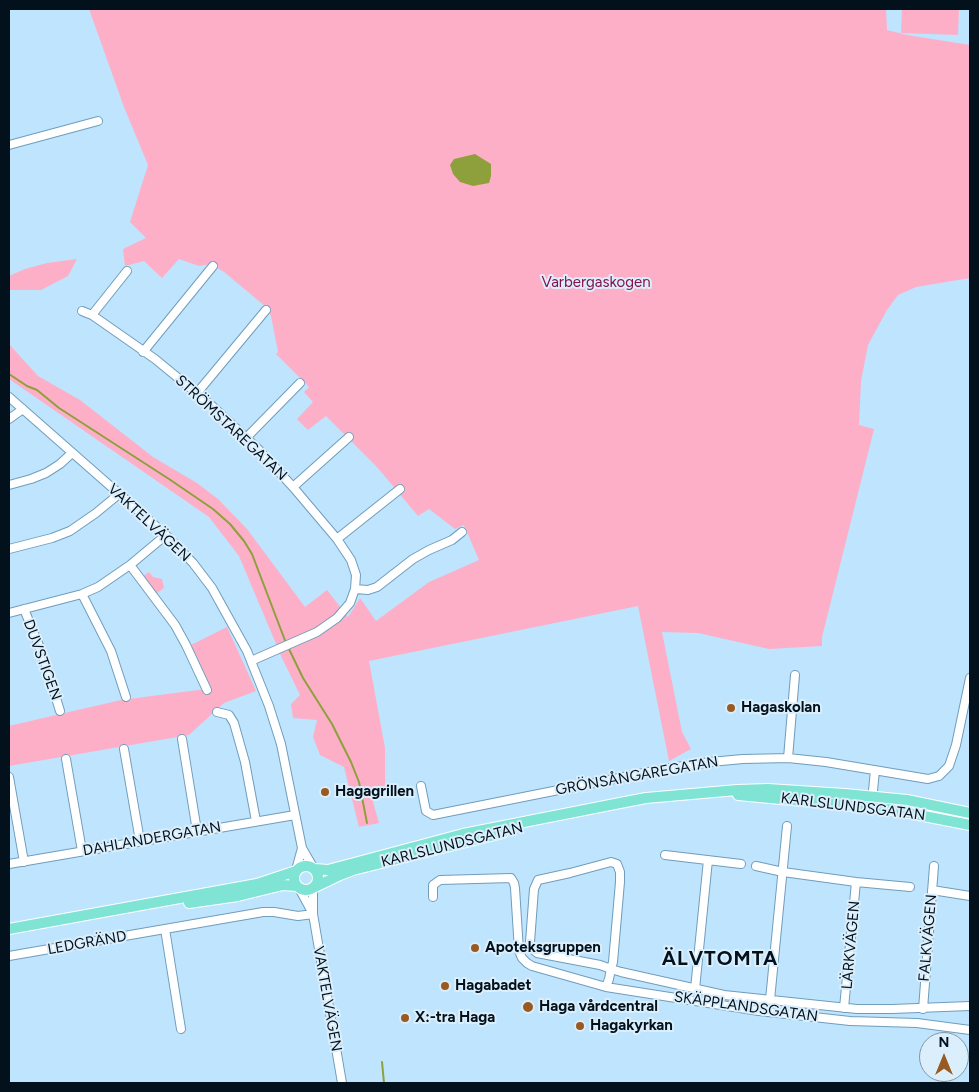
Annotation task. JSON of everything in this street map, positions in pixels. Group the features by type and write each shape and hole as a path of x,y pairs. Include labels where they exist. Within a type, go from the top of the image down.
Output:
{"main road":[{"name":"KARLSLUNDSGATAN","path":"314,868 328,870 431,842 646,798 704,793 768,789 872,796 907,800 970,813"},
{"name":"KARLSLUNDSGATAN","path":"704,793 872,808 970,824"},
{"name":"KARLSLUNDSGATAN","path":"314,888 354,870 590,809"},
{"path":"9,929 257,884 296,871 305,866 314,868 319,878 314,888 308,890 283,885 222,899 130,908"},
{"path":"296,871 294,879 298,887"}],"street":[{"path":"9,145 98,122"},
{"path":"143,352 213,266"},
{"path":"92,315 127,271"},
{"path":"197,393 266,310"},
{"name":"STRÖMSTAREGATAN","path":"82,311 92,315 197,393 246,438 293,486 337,539 351,560 354,568 356,589"},
{"path":"246,438 300,383"},
{"name":"VAKTELVÄGEN","path":"9,398 166,535 193,563 212,588 227,613 251,662 276,725 287,768 302,848 314,868"},
{"path":"9,420 22,409"},
{"path":"293,486 349,437"},
{"path":"9,485 46,473 72,453"},
{"path":"337,539 400,489"},
{"path":"9,549 52,538 70,531 119,494"},
{"path":"251,662 317,632 337,618 350,603 356,589 368,590 377,587 413,559 452,540 462,532"},
{"path":"9,613 82,594 106,583 166,535"},
{"path":"130,565 175,625 207,690"},
{"path":"82,594 111,651 126,697"},
{"name":"DUVSTIGEN","path":"24,609 42,653 60,711"},
{"path":"788,758 795,675"},
{"name":"GRÖNSÅNGAREGATAN","path":"421,786 426,811 429,814 438,815 695,764 758,758 788,758 826,762 928,779 939,776 949,766 956,745 970,678"},
{"path":"217,712 229,715 234,723 249,777 256,821"},
{"path":"182,739 197,832"},
{"path":"124,749 140,841"},
{"path":"66,760 82,851"},
{"path":"872,808 875,770"},
{"path":"9,777 24,862"},
{"name":"DAHLANDERGATAN","path":"9,864 295,815"},
{"path":"770,1000 787,826"},
{"name":"VAKTELVÄGEN","path":"296,871 302,848"},
{"path":"665,855 741,864"},
{"path":"695,989 708,860"},
{"path":"606,987 611,969 620,882 619,868 614,862 538,880 534,889 530,942 533,950 537,953 611,969 724,995 844,1008 923,1009 970,1006"},
{"path":"756,866 783,872 856,882 910,887"},
{"name":"FALKVÄGEN","path":"923,1009 934,866"},
{"name":"SKÄPPLANDSGATAN","path":"432,897 433,885 440,880 511,878 515,888 518,951 527,964 606,987 759,1012 850,1020 917,1023 970,1030"},
{"name":"LÄRKVÄGEN","path":"844,1008 856,882"},
{"name":"VAKTELVÄGEN","path":"298,887 312,914"},
{"name":"VAKTELVÄGEN","path":"314,888 312,914 342,1083"},
{"path":"932,890 970,896"},
{"name":"LEDGRÄND","path":"9,956 263,912 298,916 312,914"},
{"path":"165,930 181,1029"}],"green space":[{"name":"Varbergaskogen","path":"89,9 886,9 887,30 970,45 970,278 916,287 898,295 887,310 868,345 861,381 859,425 874,429 822,637 822,646 769,649 698,633 662,632 682,732 691,749 669,761 638,606 369,661 385,748 385,787 373,802 379,823 359,827 344,767 320,755 313,737 317,720 293,718 291,704 300,695 282,658 239,556 209,517 9,379 9,344 38,376 80,400 153,457 197,483 218,499 247,529 305,607 327,590 348,617 360,598 376,621 429,582 479,560 464,525 455,529 429,509 418,516 377,467 326,416 308,430 297,419 313,402 304,392 309,387 276,354 278,352 271,316 265,306 224,272 211,264 199,266 179,259 162,278 144,261 125,266 123,249 146,238 130,222 148,165 124,107"},
{"path":"902,9 959,9 958,35 901,33"},
{"path":"77,259 68,276 41,290 9,290 9,276 47,263"},
{"path":"149,572 153,577 162,579 164,588 156,594 142,577"},
{"path":"227,627 256,691 224,703 189,735 9,766 9,726 121,700 198,690 212,690 191,645"}],"shaded area":[{"path":"475,154 491,164 489,183 473,186 460,182 453,174 450,165 454,159"}],"waterway":[{"path":"9,374 37,390 59,408 169,479 213,509 230,524 252,554 286,643"},
{"path":"288,647 303,678 332,724 351,762 359,782 367,823"},
{"path":"382,1062 384,1083"}],"place":[{"name":"Hagaskolan","path":"731,708"},
{"name":"Hagagrillen","path":"325,792"},
{"name":"Apoteksgruppen","path":"475,948"},
{"name":"Hagabadet","path":"445,986"},
{"name":"Haga vårdcentral","path":"528,1007"},
{"name":"X:-tra Haga","path":"405,1018"},
{"name":"Hagakyrkan","path":"580,1026"}],"district":[{"name":"ÄLVTOMTA","path":"720,959"}]}
